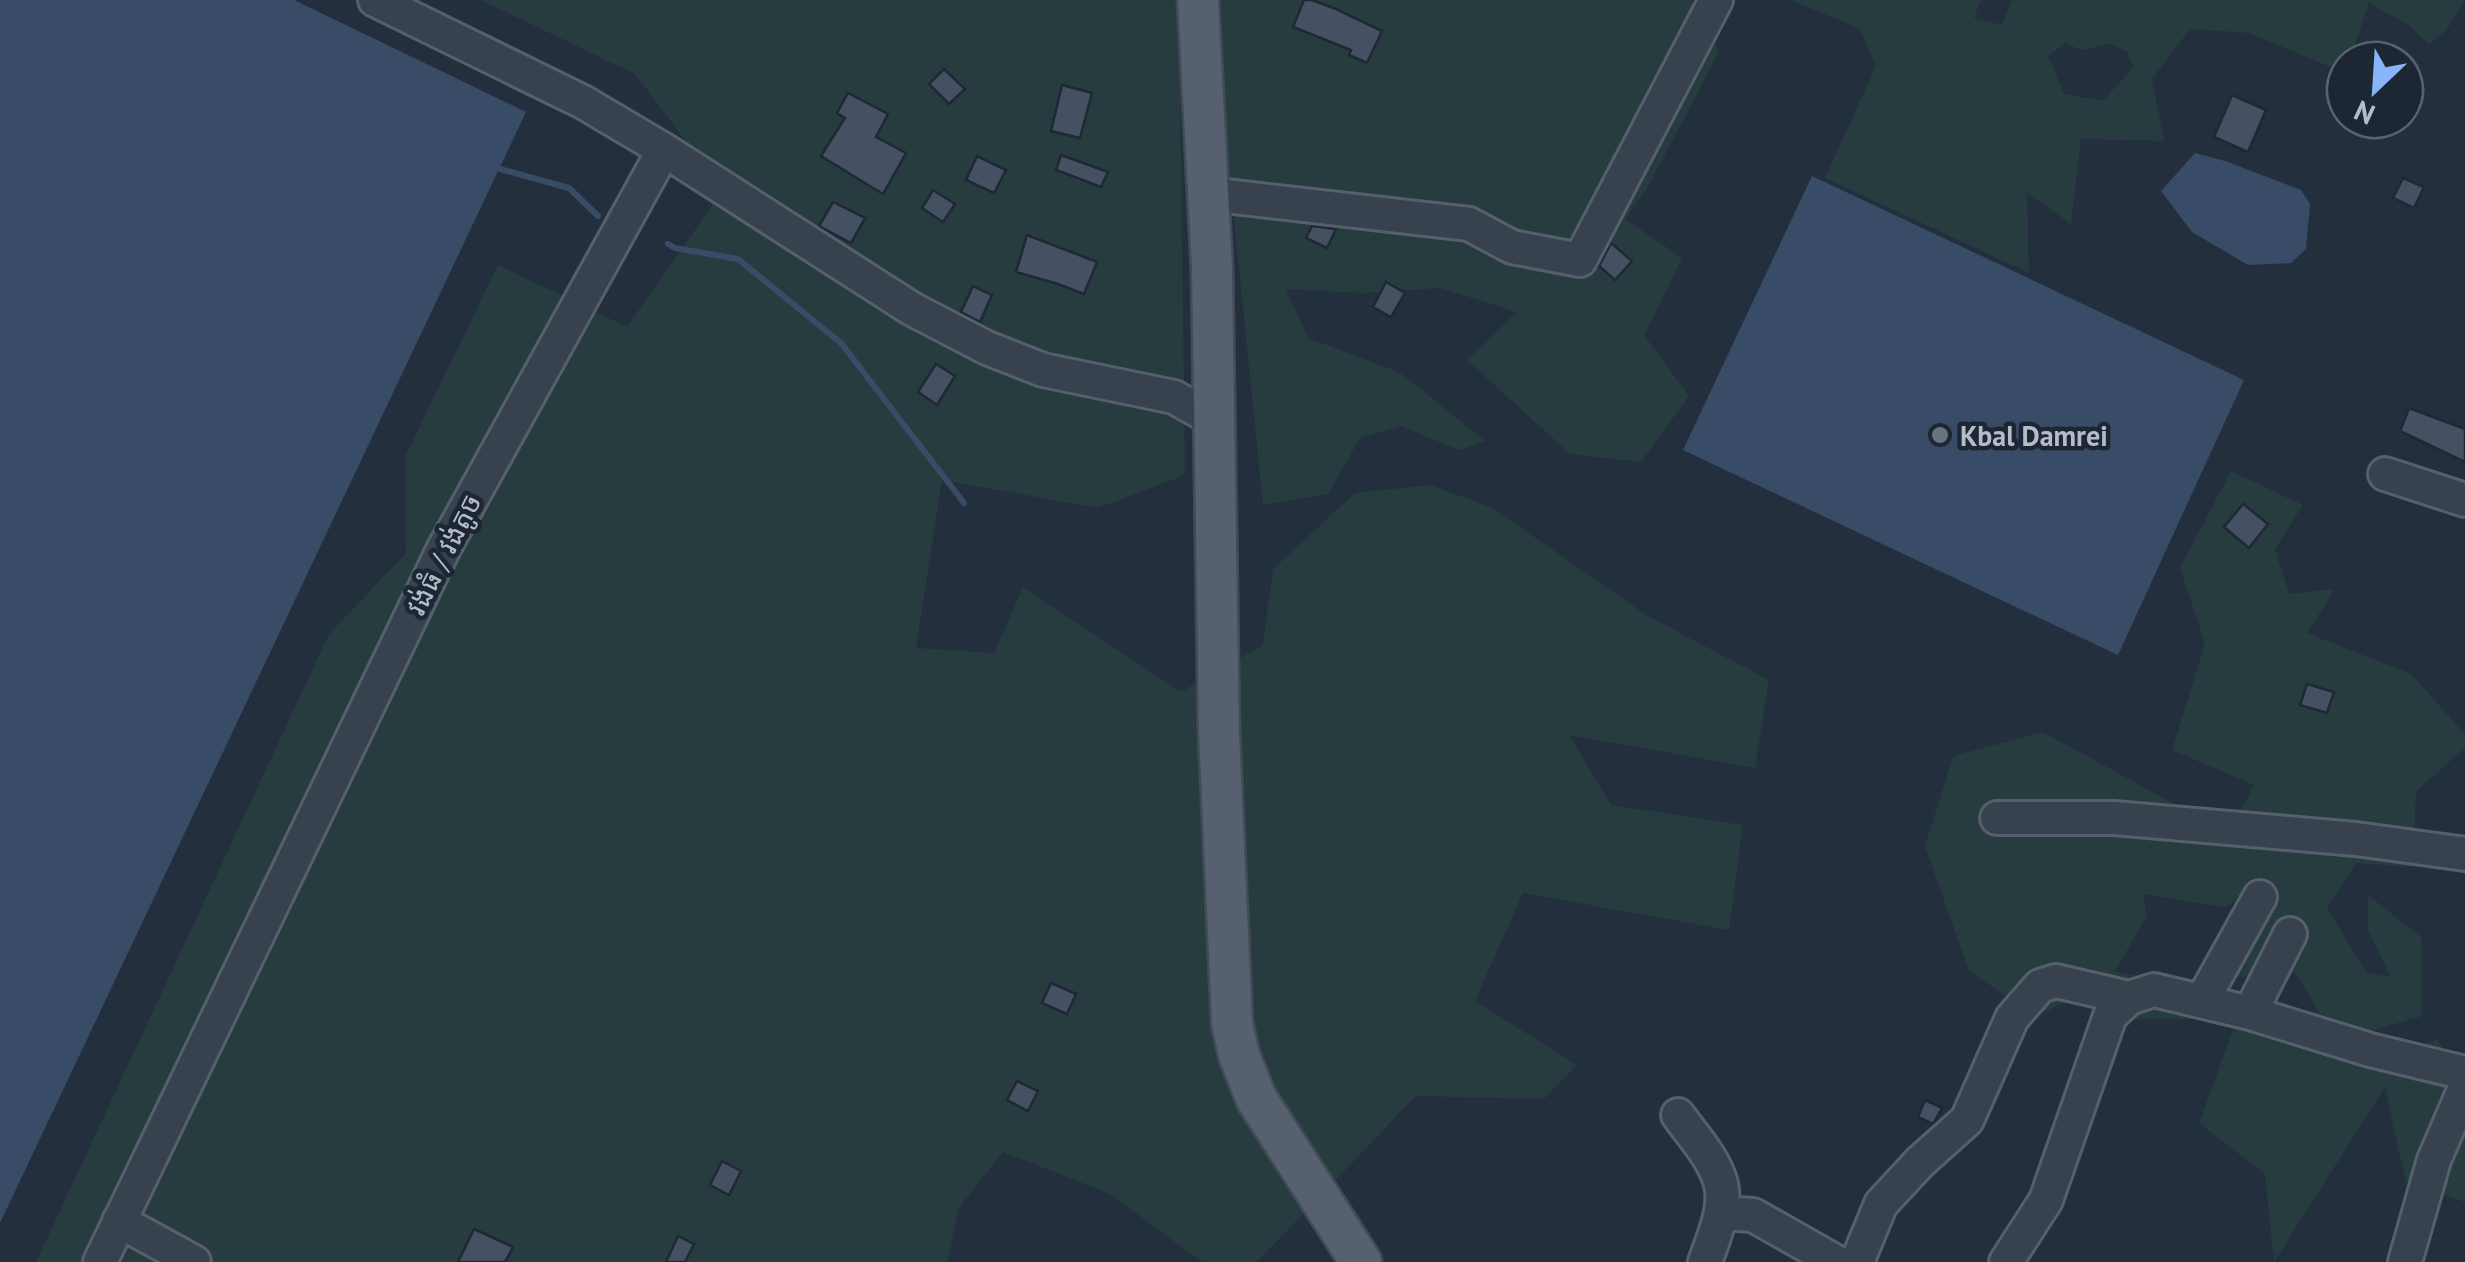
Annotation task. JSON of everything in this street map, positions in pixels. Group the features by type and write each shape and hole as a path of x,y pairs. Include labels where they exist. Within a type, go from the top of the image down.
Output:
{"main road":[{"path":"1198,0 1208,194 1219,732 1232,1024 1238,1055 1256,1098 1360,1262"}],"street":[{"path":"375,0 583,102 912,309 987,348 1043,370 1174,397 1214,419"},
{"path":"1208,194 1469,224 1512,247 1580,260 1716,0"},
{"name":"វង់ធំ / វង់តូច","path":"100,1262 443,550 664,150"},
{"path":"2385,474 2465,500"},
{"path":"1997,818 2114,818 2356,839 2465,854"},
{"path":"2202,1001 2260,897"},
{"path":"2250,1014 2290,934"},
{"path":"1856,1262 1882,1204 1920,1162 1967,1120 2012,1018 2040,986 2056,981 2129,998"},
{"path":"2006,1262 2046,1200 2110,1016 2129,998 2154,990 2465,1074"},
{"path":"2405,1262 2434,1160 2465,1088"},
{"path":"1678,1115 1711,1162 1722,1186 1720,1212 1705,1262"},
{"path":"1720,1212 1753,1215 1836,1262"},
{"path":"119,1221 194,1262"}],"green space":[{"path":"481,0 1179,0 1185,475 1098,508 942,480 916,648 994,653 1023,587 1181,692 1263,645 1273,569 1355,493 1430,485 1493,508 1646,615 1769,680 1755,768 1569,735 1611,805 1743,825 1729,930 1523,893 1475,1001 1577,1065 1544,1099 1416,1096 1257,1262 1202,1262 1108,1193 1003,1152 958,1209 948,1262 36,1262 329,634 406,553 405,457 498,265 627,327 723,190 635,74"},
{"path":"1221,0 1692,0 1719,52 1648,187 1625,219 1682,258 1644,335 1689,396 1641,462 1570,454 1467,360 1517,312 1440,288 1362,293 1286,289 1308,338 1401,373 1485,441 1459,450 1401,426 1360,438 1328,494 1263,505 1224,120"},
{"path":"1791,0 1981,0 1974,18 2002,25 2012,0 2465,0 2446,31 2429,44 2407,24 2369,3 2357,40 2325,40 2325,65 2249,33 2190,29 2152,79 2164,141 2081,139 2071,224 2027,193 2029,273 1825,178 1876,66 1860,29","holes":["2066,43 2080,50 2111,44 2127,52 2133,67 2103,101 2064,94 2048,56"]},
{"path":"2231,471 2303,505 2275,549 2289,594 2335,589 2307,633 2411,674 2465,734 2465,747 2416,792 2413,867 2356,863 2327,908 2367,973 2391,977 2368,930 2368,895 2421,937 2422,1016 2366,1032 2393,1061 2437,1039 2456,1076 2465,1078 2465,1202 2406,1183 2385,1087 2274,1262 2265,1174 2199,1123 2241,1008 2326,1024 2296,973 2235,977 2256,886 2225,907 2143,894 2147,916 2115,971 2193,989 2199,1019 2126,1019 2076,997 2036,1016 1969,971 1925,846 1953,756 2043,732 2200,818 2236,821 2254,785 2172,750 2205,644 2180,568"}],"water":[{"path":"0,0 294,0 526,112 0,1223"},
{"path":"2195,153 2301,190 2310,204 2306,249 2291,263 2248,265 2192,232 2161,191"},
{"path":"1812,176 2244,380 2118,655 1683,450"}],"building":[{"path":"1304,0 1336,9 1382,31 1367,63 1349,55 1351,50 1293,27"},
{"path":"944,69 965,89 949,104 929,84"},
{"path":"1062,85 1092,93 1080,138 1051,131"},
{"path":"848,93 888,114 876,137 906,153 883,194 821,156 845,118 837,113"},
{"path":"2232,95 2266,110 2248,152 2214,137"},
{"path":"1061,155 1108,172 1101,187 1056,170"},
{"path":"977,156 1006,170 994,193 966,180"},
{"path":"2403,178 2424,187 2414,208 2393,198"},
{"path":"933,190 955,204 943,222 922,208"},
{"path":"833,202 865,218 851,243 819,226"},
{"path":"1312,226 1336,229 1327,248 1306,238"},
{"path":"1027,235 1097,262 1084,294 1016,272"},
{"path":"1611,243 1632,261 1615,280 1599,266"},
{"path":"1386,282 1405,293 1391,317 1373,307"},
{"path":"973,286 992,295 980,322 961,312"},
{"path":"936,364 955,376 937,405 918,392"},
{"path":"2409,408 2465,429 2465,462 2400,431"},
{"path":"2243,504 2268,524 2249,548 2224,527"},
{"path":"2307,684 2334,692 2327,713 2300,705"},
{"path":"1051,983 1076,994 1067,1014 1042,1003"},
{"path":"1017,1081 1038,1091 1028,1111 1007,1100"},
{"path":"1925,1100 1942,1108 1933,1124 1918,1117"},
{"path":"722,1161 741,1171 729,1195 710,1185"},
{"path":"474,1229 513,1247 505,1262 458,1262"},
{"path":"678,1236 694,1244 685,1262 666,1262"}],"waterway":[{"path":"500,169 569,188 598,216"},
{"path":"668,244 738,259 841,343 964,503"}],"place":[{"name":"Kbal Damrei","path":"1940,435"}]}
